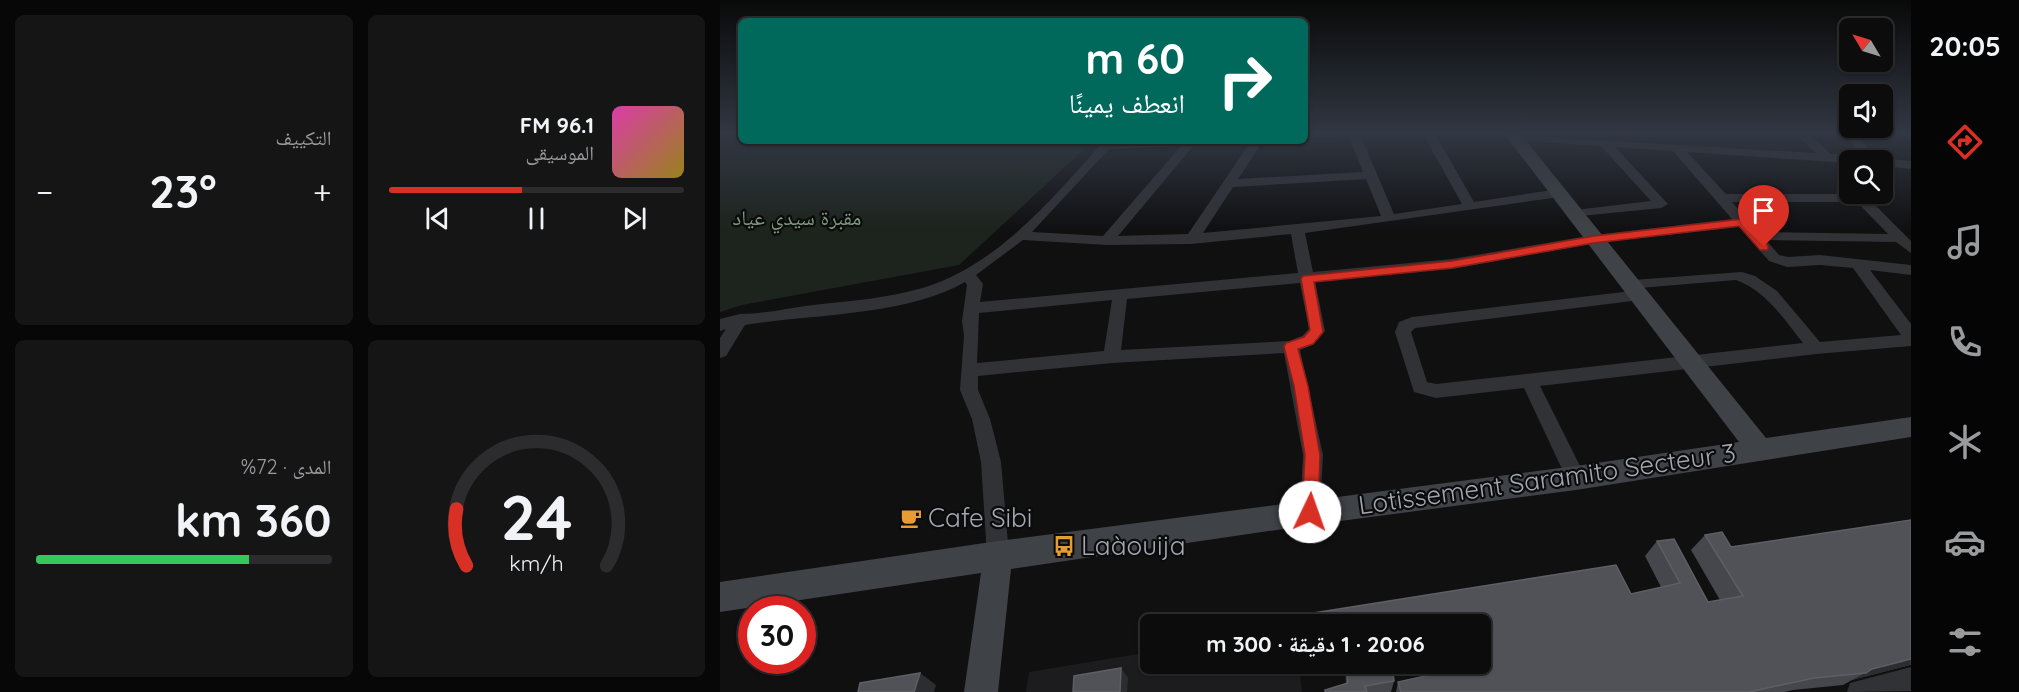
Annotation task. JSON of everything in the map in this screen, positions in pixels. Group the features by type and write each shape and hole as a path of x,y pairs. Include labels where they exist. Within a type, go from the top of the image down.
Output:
{"street":[{"path":"720,325 931,291 968,275 1019,235 1087,164"},
{"path":"1107,241 1177,164"},
{"path":"1191,240 1241,164"},
{"path":"1366,164 1389,219"},
{"path":"1446,164 1470,207"},
{"path":"1536,164 1759,449"},
{"path":"1575,214 1661,204 1624,164"},
{"path":"1692,164 1774,258 1781,261 1820,260 1911,270"},
{"path":"1228,183 1370,175"},
{"path":"1019,235 1107,241 1191,240 1389,219 1559,193"},
{"path":"1722,198 1839,196"},
{"path":"1871,204 1911,249"},
{"path":"972,308 1452,264 1594,239 1742,222"},
{"path":"969,370 1112,357 1291,347 1308,340 1317,332 1297,228"},
{"path":"1754,236 1900,238"},
{"path":"1816,348 1767,291 1748,278 1737,275 1412,323 1406,326 1403,332 1420,387 1426,390 1911,338 1857,263"},
{"path":"968,275 975,284 969,390 981,418 991,462 998,555 981,692"},
{"path":"1112,357 1120,296"},
{"path":"720,352 740,320"},
{"path":"1291,347 1301,386 1312,455 1310,512"},
{"path":"1529,380 1576,478"},
{"name":"Lotissement Saramito Secteur 3","path":"720,597 998,555 1576,478 1911,427"},
{"path":"1859,692 1911,679"}],"shaded area":[{"path":"1140,654 1140,674 1300,674 1302,692 1026,692 1029,672"}],"green space":[{"name":"مقبرة سيدي عياد","path":"720,164 1068,164 959,265 742,305 720,312"}],"building":[{"path":"1911,520 1911,659 1872,669 1866,673 1814,678 1749,692 1401,692 1398,682 1434,674 1491,674 1491,614 1308,614 1616,565 1631,594 1680,583 1657,541 1674,539 1708,602 1743,596 1705,535 1722,532 1731,547"},
{"path":"1121,668 1120,692 1073,692 1074,676"},
{"path":"920,673 914,692 858,692 860,683"},
{"path":"1347,674 1393,674 1394,681 1365,686 1367,692 1325,692 1325,690 1348,683"}],"place":[{"name":"Cafe Sibi","path":"911,518"},
{"name":"Laàouija","path":"1064,546"}],"route":[{"path":"1310,512 1312,455 1301,386 1291,347 1314,337 1317,332 1307,279 1452,264 1594,239 1742,222 1764,247"}]}
